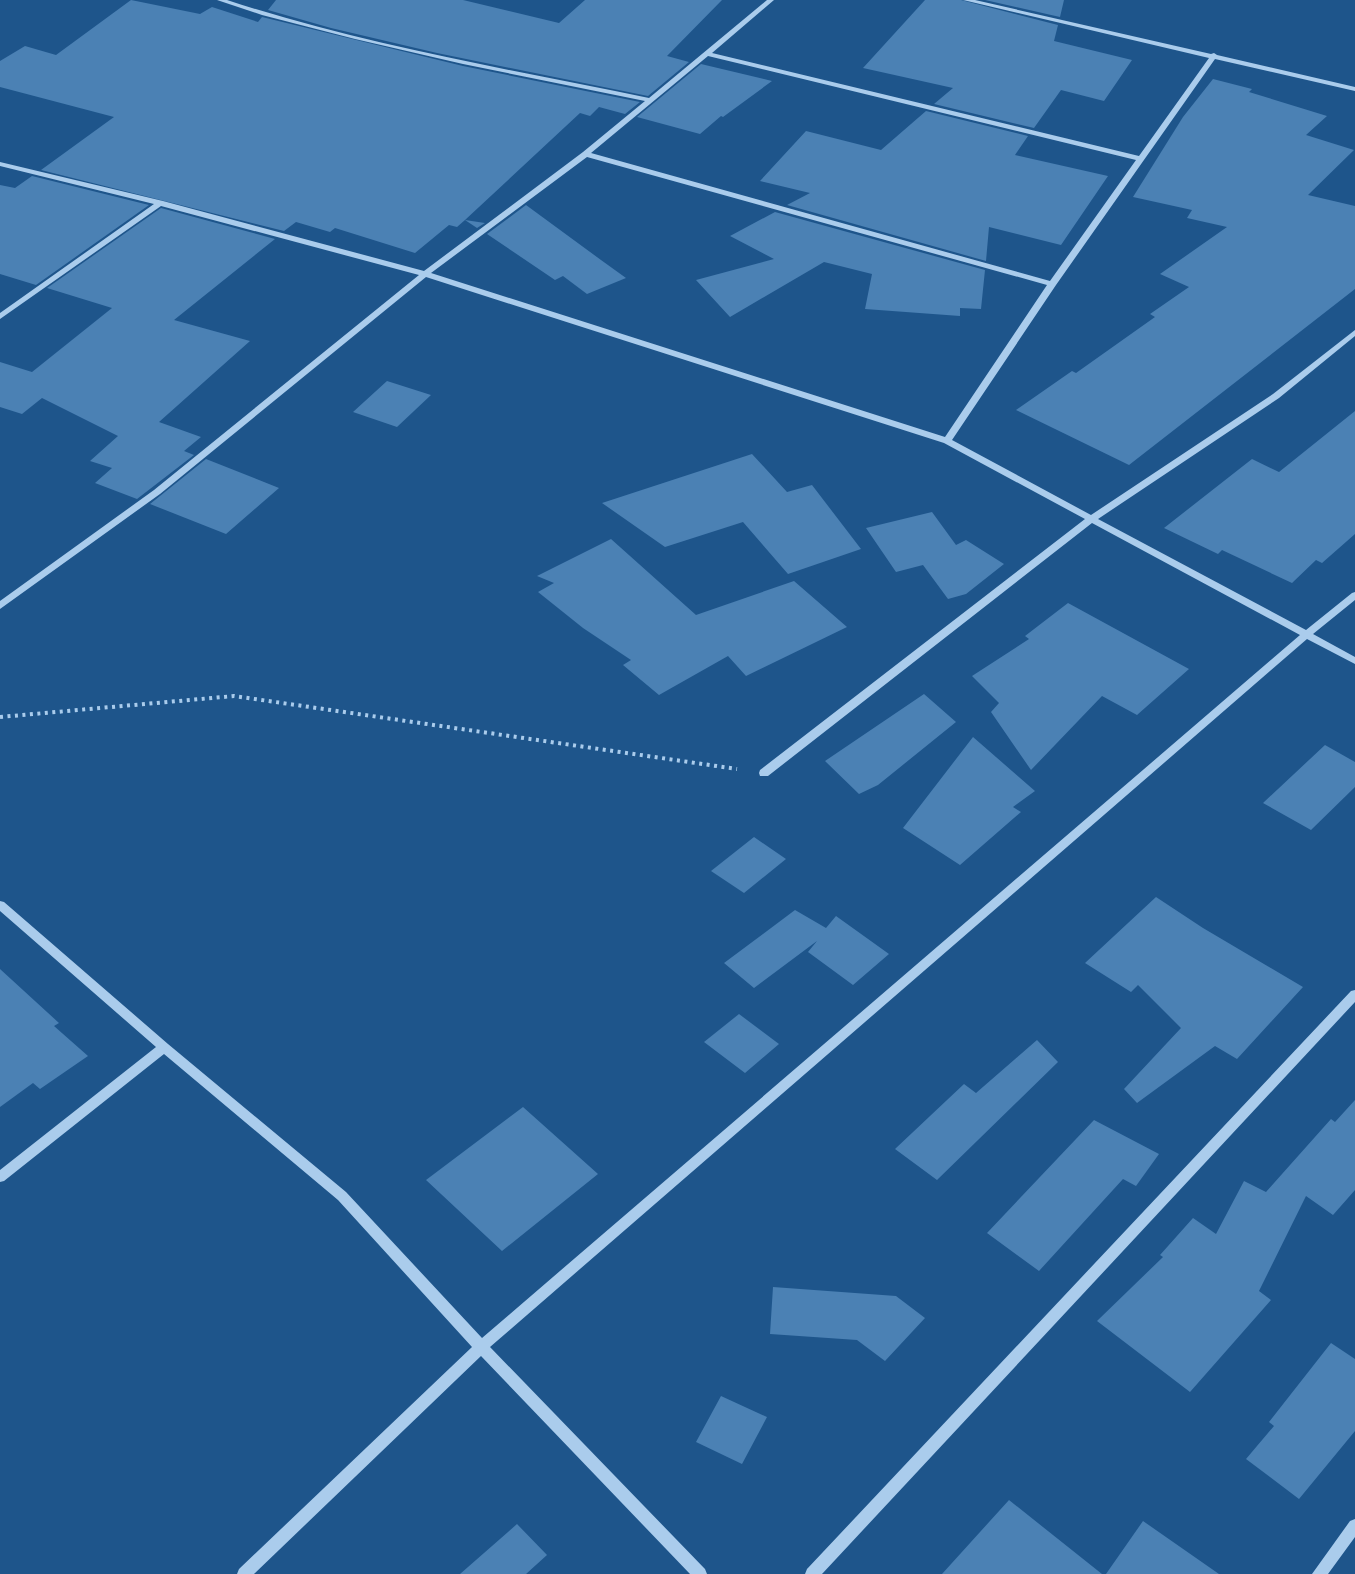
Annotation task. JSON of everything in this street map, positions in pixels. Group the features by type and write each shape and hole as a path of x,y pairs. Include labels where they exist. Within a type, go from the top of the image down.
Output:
{"street":[{"path":"220,0 260,14 338,33 499,70 651,100"},
{"path":"0,606 157,492 425,274 586,154 771,0"},
{"path":"966,0 1355,89"},
{"path":"1008,9 1013,0"},
{"path":"706,54 1141,159"},
{"path":"947,441 1052,284 1214,55"},
{"path":"586,154 1052,284"},
{"path":"0,164 160,203 425,274 947,441 1355,661"},
{"path":"0,317 160,203"},
{"path":"764,773 1091,519 1276,396 1355,332"},
{"path":"244,1574 481,1347 1355,595"},
{"path":"0,905 164,1047 342,1196 481,1347 700,1574"},
{"path":"812,1574 1355,994"},
{"path":"0,1178 164,1047"},
{"path":"1319,1574 1355,1526"}],"path":[{"path":"0,717 234,696 764,773"}],"building":[{"path":"131,0 200,14 212,7 258,22 262,17 463,66 640,102 625,114 599,107 590,116 580,113 457,227 449,225 415,253 335,228 330,232 296,222 284,231 41,170 114,117 0,87 0,61 25,46 56,55"},
{"path":"276,0 463,0 559,23 585,0 722,0 667,56 689,62 648,96 437,53 331,28 268,10"},
{"path":"925,0 961,0 1058,25 1054,41 1132,60 1104,101 1061,90 1034,128 934,104 953,88 863,68"},
{"path":"985,0 1064,0 1060,17"},
{"path":"701,64 772,81 723,117 721,116 700,134 637,117"},
{"path":"1213,79 1252,89 1249,92 1327,116 1306,135 1354,150 1308,195 1355,206 1355,289 1129,465 1016,410 1072,371 1076,373 1155,317 1150,314 1189,287 1160,274 1227,227 1187,218 1192,210 1133,197 1183,117"},
{"path":"926,111 1028,136 1015,155 1108,176 1061,245 989,227 986,261 787,205 810,193 760,181 806,131 881,150"},
{"path":"32,176 149,205 36,285 0,274 0,185 15,188"},
{"path":"526,205 626,278 587,294 563,276 555,280 487,234"},
{"path":"161,208 275,239 174,320 250,341 159,422 201,437 184,451 194,455 137,499 95,483 112,468 90,461 118,436 42,398 22,414 0,407 0,362 32,372 112,308 47,288"},
{"path":"775,212 985,270 981,309 960,308 960,316 865,309 872,274 824,262 730,317 696,280 774,259 730,236"},
{"path":"465,220 485,223 477,228"},
{"path":"387,381 431,395 397,427 353,412"},
{"path":"1355,411 1355,534 1322,563 1316,560 1292,583 1222,550 1218,554 1164,528 1252,459 1279,472"},
{"path":"752,454 787,492 812,485 861,549 788,574 743,522 665,547 602,503"},
{"path":"206,459 279,488 226,534 150,504"},
{"path":"932,512 956,545 966,540 1004,564 966,594 948,599 923,565 896,572 866,528"},
{"path":"611,539 696,615 794,581 847,627 746,676 728,656 659,695 623,665 631,660 583,628 538,592 554,583 537,576"},
{"path":"1068,603 1189,669 1137,715 1102,696 1031,770 991,712 999,703 972,676 1029,639 1025,636"},
{"path":"924,694 956,722 878,785 859,794 825,761"},
{"path":"973,737 1035,791 1013,807 1021,812 960,865 903,828"},
{"path":"1325,745 1355,762 1355,787 1311,830 1263,803"},
{"path":"754,837 786,859 744,893 711,871"},
{"path":"1156,897 1203,928 1303,987 1237,1059 1215,1046 1137,1103 1124,1089 1181,1028 1138,985 1131,992 1085,963"},
{"path":"795,910 826,928 836,916 889,954 853,985 808,952 817,941 754,988 724,963"},
{"path":"0,969 59,1023 54,1026 88,1056 40,1089 33,1083 0,1107"},
{"path":"739,1014 779,1044 745,1073 704,1042"},
{"path":"1037,1040 1058,1062 937,1180 895,1149 964,1084 976,1093"},
{"path":"1355,1100 1355,1190 1333,1215 1306,1196 1259,1291 1271,1300 1190,1392 1097,1321 1163,1257 1160,1255 1193,1218 1216,1234 1244,1181 1266,1192 1331,1119 1335,1122"},
{"path":"523,1107 598,1174 502,1251 426,1180"},
{"path":"1094,1120 1159,1154 1136,1186 1123,1179 1039,1271 987,1233"},
{"path":"773,1287 896,1296 925,1318 885,1361 857,1340 770,1334"},
{"path":"1331,1343 1355,1359 1355,1431 1299,1499 1246,1459 1274,1426 1269,1422"},
{"path":"721,1396 767,1417 742,1464 696,1442"},
{"path":"1009,1500 1102,1574 942,1574"},
{"path":"1143,1521 1219,1574 1106,1574"},
{"path":"517,1524 547,1555 526,1574 460,1574"}]}
